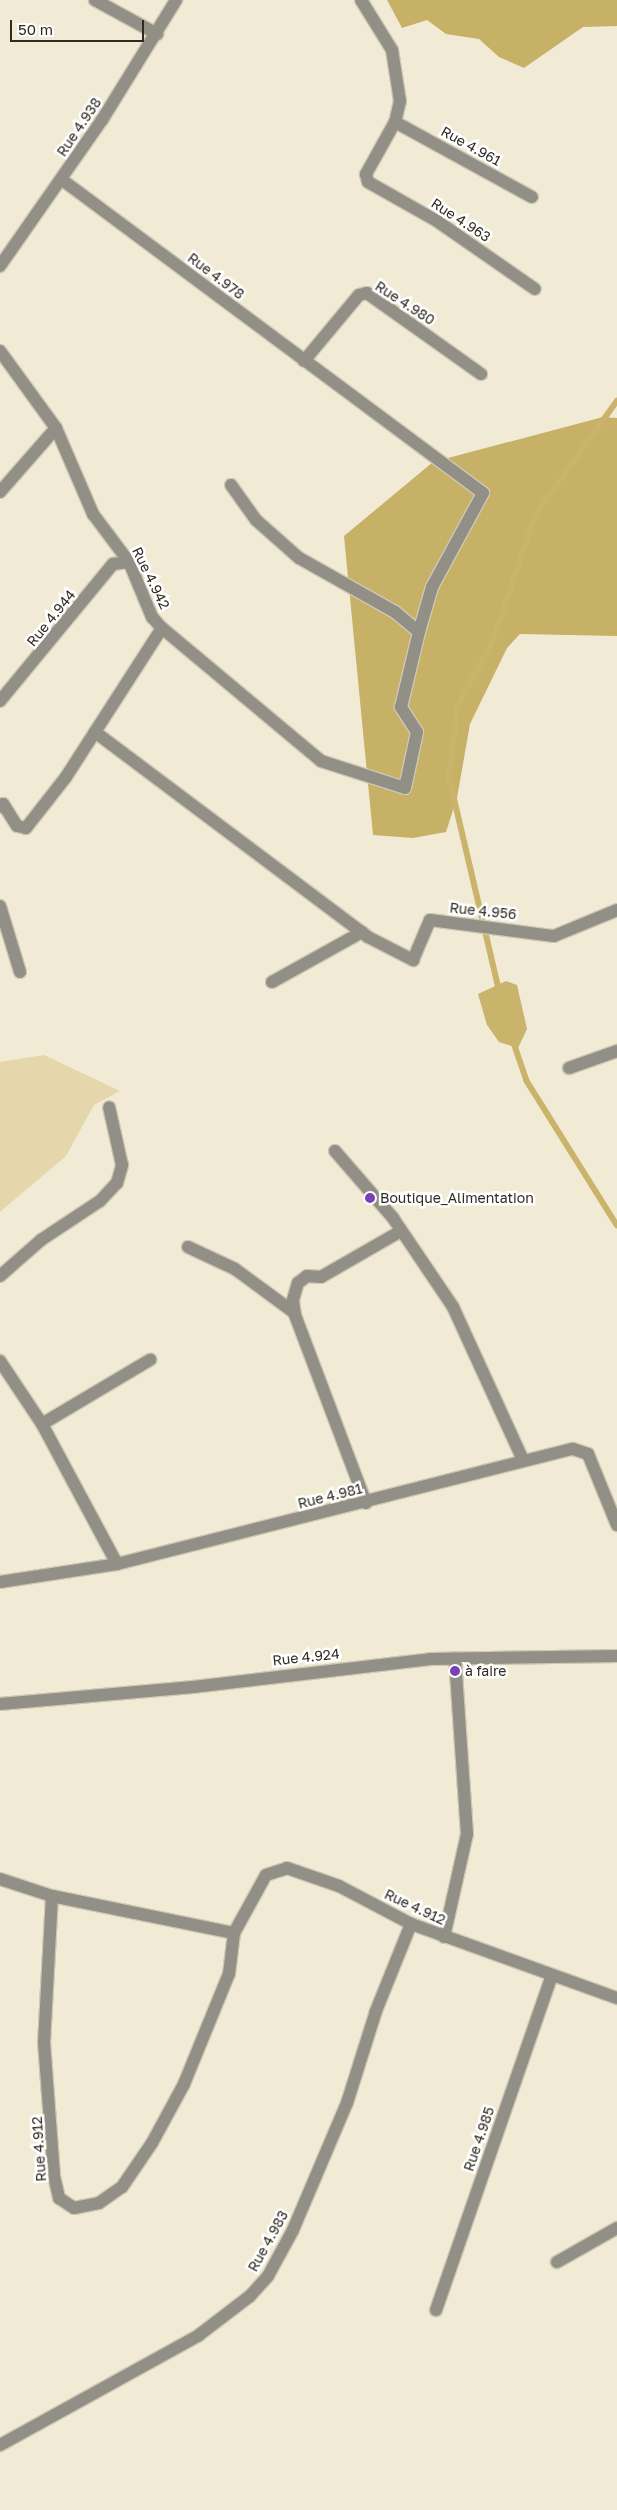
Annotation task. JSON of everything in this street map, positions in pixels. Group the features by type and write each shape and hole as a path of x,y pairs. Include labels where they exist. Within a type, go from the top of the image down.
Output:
{"street":[{"path":"95,0 157,34"},
{"name":"Rue 4.938","path":"0,266 61,179 157,34 176,0"},
{"path":"361,0 386,38 397,65 400,110 396,122"},
{"name":"Rue 4.963","path":"396,122 371,163 368,182 437,221 535,289"},
{"name":"Rue 4.961","path":"396,122 532,197"},
{"name":"Rue 4.978","path":"61,179 351,398 483,493 432,587 419,632"},
{"name":"Rue 4.980","path":"304,361 359,294 367,293 481,374"},
{"name":"Rue 4.942","path":"0,352 56,428 93,514 129,562 152,617 162,628 95,732 26,828 17,826 1,803"},
{"path":"0,492 56,428"},
{"path":"162,628 321,761 405,788 417,732 401,707 419,632 394,612 299,558 256,520 232,485"},
{"name":"Rue 4.944","path":"0,701 113,564 129,562"},
{"name":"Rue 4.956","path":"95,732 323,904 362,932 412,960 430,920 554,936 617,910"},
{"path":"0,906 20,972"},
{"path":"272,982 362,932"},
{"path":"570,1068 617,1051"},
{"path":"0,1276 41,1240 100,1201 117,1183 122,1165 108,1107"},
{"path":"335,1150 401,1231 472,1341 522,1458"},
{"path":"366,1503 295,1313 298,1283 307,1276 321,1277 401,1231"},
{"path":"188,1247 235,1269 295,1313"},
{"path":"42,1424 150,1360"},
{"path":"0,1361 42,1424 117,1564"},
{"name":"Rue 4.981","path":"0,1582 117,1564 366,1503 522,1458 573,1449 588,1454 617,1525"},
{"name":"Rue 4.924","path":"0,1704 455,1658 617,1656"},
{"path":"444,1936 467,1834 455,1658"},
{"name":"Rue 4.912","path":"52,1896 44,2042 54,2176 59,2198 74,2208 99,2203 122,2187 152,2143 184,2084 229,1974 234,1933 266,1875 287,1868 338,1886 412,1924 551,1977 617,1998"},
{"path":"0,1879 52,1896 234,1933"},
{"name":"Rue 4.983","path":"0,2445 199,2335 250,2296 268,2276 293,2230 347,2103 376,2011 412,1924"},
{"name":"Rue 4.985","path":"436,2310 551,1977"},
{"path":"557,2262 617,2228"}],"shaded area":[{"path":"387,0 617,0 617,26 583,27 524,68 499,57 479,39 446,34 427,20 402,28"},
{"path":"603,417 617,418 617,636 520,634 507,648 470,724 457,798 446,832 413,838 373,835 344,536 433,462"},
{"path":"506,981 517,985 527,1029 518,1048 499,1042 487,1025 478,994"},
{"path":"44,1055 120,1091 94,1105 66,1156 0,1212 0,1062"}],"waterway":[{"path":"499,991 449,778 457,708 492,642 536,514 617,401"},
{"path":"514,1043 527,1081 617,1225"}],"place":[{"name":"Boutique_Alimentation","path":"370,1198"},
{"name":"à faire","path":"455,1671"}]}
